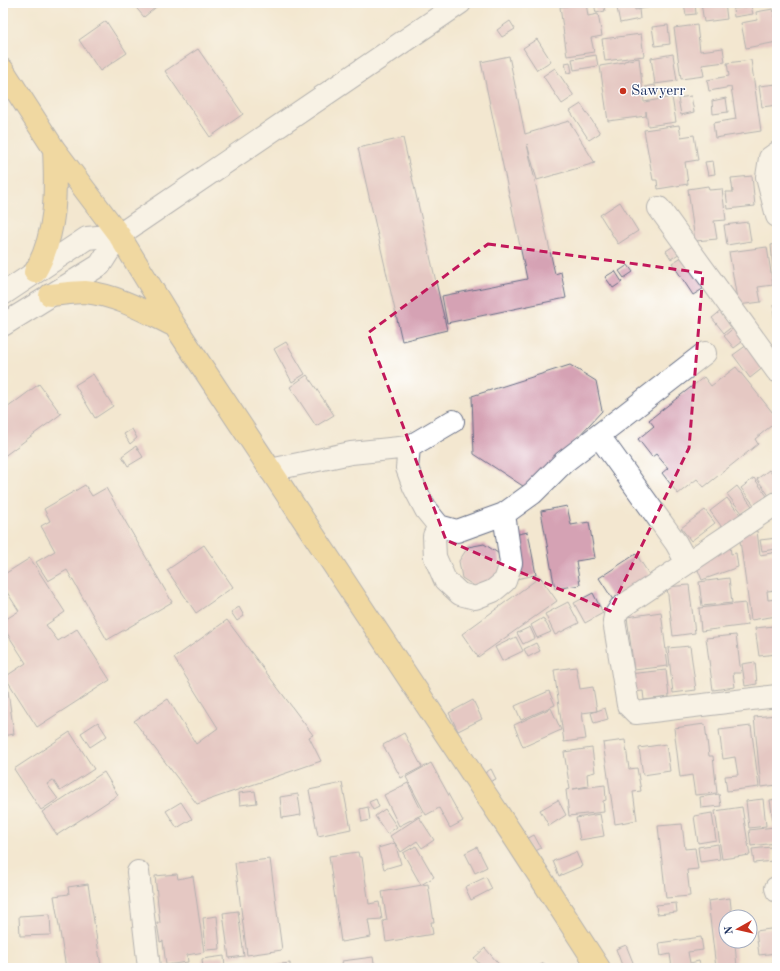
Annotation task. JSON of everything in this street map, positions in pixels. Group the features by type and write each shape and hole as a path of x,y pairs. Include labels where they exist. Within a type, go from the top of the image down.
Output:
{"main road":[{"path":"3,70 54,149 119,235 175,326 514,837 599,968"},
{"path":"35,272 42,260 51,234 56,185 54,149"},
{"path":"50,295 83,292 100,295 119,300 175,326"}],"street":[{"path":"3,325 100,265 119,235 460,3"},
{"path":"777,153 770,158 767,177 777,216"},
{"path":"659,208 777,372"},
{"path":"3,294 87,238 119,235"},
{"path":"409,447 407,468 414,487 426,510 440,526 457,531 504,514 533,493 564,462 706,353"},
{"path":"270,470 351,453 409,447 453,421"},
{"path":"599,436 676,543 687,563"},
{"path":"777,503 620,608 614,621 628,705 638,714 777,696"},
{"path":"440,526 434,536 435,557 445,580 460,594 475,598 493,591 505,581 511,563 504,514"},
{"path":"138,872 149,968"}],"highlighted area":[{"path":"488,244 703,273 689,448 610,611 446,540 368,333"}],"building":[{"path":"132,3 161,3 144,17"},
{"path":"586,3 588,16 598,14 602,36 591,38 594,52 567,56 560,7"},
{"path":"594,3 603,3 605,11 596,13"},
{"path":"616,3 634,3 635,10 639,9 640,19 620,23"},
{"path":"638,3 672,3 672,4 639,9"},
{"path":"684,3 695,3 696,14 686,15"},
{"path":"701,3 725,3 727,19 704,22"},
{"path":"751,6 753,14 734,17 733,9"},
{"path":"773,9 777,32 777,42 746,48 741,23 757,20 756,12"},
{"path":"106,21 127,53 100,71 79,40"},
{"path":"510,21 515,29 502,37 497,30"},
{"path":"668,25 670,44 655,46 652,27"},
{"path":"697,25 700,51 723,48 725,62 702,65 704,76 681,79 674,28"},
{"path":"641,34 644,56 605,61 602,39"},
{"path":"537,39 551,61 537,70 523,48"},
{"path":"198,49 243,114 210,137 165,71"},
{"path":"673,54 677,81 655,84 651,58"},
{"path":"596,55 598,66 574,70 572,59"},
{"path":"509,56 525,134 569,121 595,163 537,180 527,144 555,274 561,272 566,298 447,323 442,296 527,279 481,62"},
{"name":"Sawyerr","path":"639,58 644,102 672,97 676,122 648,126 646,111 646,116 608,121 600,66"},
{"path":"751,60 761,131 715,138 713,123 736,119 731,87 709,91 707,80 729,76 727,63"},
{"path":"570,62 572,72 567,73 565,63"},
{"path":"555,68 574,96 562,104 543,76"},
{"path":"777,84 777,105 762,107 759,86"},
{"path":"655,85 656,92 647,94 645,87"},
{"path":"691,96 694,112 681,115 678,98"},
{"path":"726,98 728,112 713,114 712,101"},
{"path":"581,104 600,133 589,140 570,111"},
{"path":"679,125 681,137 694,135 698,160 685,162 688,184 658,189 657,180 653,180 644,130"},
{"path":"403,138 447,330 402,341 358,148"},
{"path":"713,161 715,174 708,175 705,162"},
{"path":"752,176 755,206 728,209 726,192 733,192 731,178"},
{"path":"708,186 709,190 722,189 726,220 714,221 717,239 695,241 688,189"},
{"path":"620,202 638,231 618,244 600,215"},
{"path":"748,222 751,241 727,245 724,225"},
{"path":"777,244 777,268 773,268 771,245"},
{"path":"675,245 680,253 671,259 666,251"},
{"path":"767,247 773,285 758,287 761,302 738,305 729,252"},
{"path":"685,255 706,287 693,295 672,263"},
{"path":"628,265 633,272 624,278 619,271"},
{"path":"615,271 622,282 613,288 605,277"},
{"path":"774,273 777,273 777,288 776,288"},
{"path":"773,305 777,305 777,332 776,332"},
{"path":"722,310 734,325 724,333 712,318"},
{"path":"736,326 746,339 734,348 724,336"},
{"path":"286,342 305,374 292,382 274,349"},
{"path":"747,345 764,367 750,378 733,355"},
{"path":"570,365 596,381 602,411 529,490 474,454 472,396"},
{"path":"736,367 777,418 777,421 755,439 758,444 704,487 697,479 678,494 662,473 668,468 656,454 652,457 638,439 654,426 649,420 704,377 711,386"},
{"path":"93,374 113,406 95,418 75,385"},
{"path":"307,375 334,415 316,426 290,387"},
{"path":"39,384 61,414 3,457 3,411"},
{"path":"132,429 137,438 130,444 124,434"},
{"path":"136,446 143,457 128,466 122,456"},
{"path":"769,470 777,480 777,491 770,497 757,479"},
{"path":"754,478 767,496 754,505 741,488"},
{"path":"85,485 92,496 106,488 172,602 107,640 67,570 48,581 36,562 55,551 41,526 50,521 44,509"},
{"path":"737,486 752,506 742,513 727,494"},
{"path":"727,498 742,517 724,530 710,511"},
{"path":"567,506 571,525 589,522 595,558 576,561 580,585 555,589 541,511"},
{"path":"705,510 715,523 691,541 681,528"},
{"path":"757,531 760,555 777,552 777,590 767,591 768,600 777,599 777,616 751,620 739,533"},
{"path":"528,532 536,575 516,579 509,536"},
{"path":"777,538 777,549 762,551 760,540"},
{"path":"484,544 498,553 501,570 492,584 476,587 462,578 459,561 468,547"},
{"path":"204,545 233,587 196,613 167,570"},
{"path":"730,546 731,554 736,553 738,567 702,580 696,565"},
{"path":"636,554 654,582 617,606 599,578"},
{"path":"30,558 65,612 46,625 58,641 77,629 110,680 37,727 5,677 26,663 3,627 3,621 19,611 3,586 3,575"},
{"path":"540,577 557,601 478,657 462,634"},
{"path":"729,578 732,603 702,606 699,582"},
{"path":"689,585 695,633 673,636 667,587"},
{"path":"593,593 603,613 585,623 574,603"},
{"path":"568,602 579,623 555,635 545,614"},
{"path":"745,603 748,625 701,631 699,608"},
{"path":"239,607 244,616 237,621 231,612"},
{"path":"661,612 668,666 634,670 627,617"},
{"path":"543,618 551,632 537,638 531,625"},
{"path":"227,620 313,735 309,737 321,761 197,804 134,721 168,699 196,744 218,728 174,658"},
{"path":"774,626 777,654 759,656 755,628"},
{"path":"530,627 535,638 523,644 517,633"},
{"path":"736,635 741,673 733,673 735,687 713,690 706,638"},
{"path":"516,637 523,651 502,661 495,647"},
{"path":"536,643 540,651 528,657 524,649"},
{"path":"690,646 696,690 673,693 668,648"},
{"path":"3,650 7,669 3,669"},
{"path":"755,662 757,684 745,686 742,664"},
{"path":"576,667 580,689 593,687 597,711 582,713 586,739 564,742 554,670"},
{"path":"666,670 669,697 644,700 643,691 632,692 629,674"},
{"path":"8,691 14,734 3,736 3,692"},
{"path":"549,691 555,705 521,720 515,706"},
{"path":"473,700 482,719 458,731 449,713"},
{"path":"551,708 561,730 523,747 514,725"},
{"path":"605,708 608,719 594,723 591,713"},
{"path":"777,715 777,785 761,787 754,717"},
{"path":"98,722 107,736 90,747 81,733"},
{"path":"705,724 709,756 713,756 717,793 695,795 692,775 680,777 674,728"},
{"path":"751,726 759,787 727,791 725,776 738,775 735,757 723,759 719,730"},
{"path":"70,732 94,769 60,791 53,780 47,784 58,799 41,810 14,769"},
{"path":"404,733 422,767 401,778 383,745"},
{"path":"625,740 629,769 637,768 641,791 633,792 637,820 615,824 603,743"},
{"path":"666,744 670,771 643,775 639,748"},
{"path":"592,748 595,772 587,774 588,786 573,789 605,785 606,800 603,801 604,812 569,816 566,790 570,789 564,752"},
{"path":"431,763 463,821 450,828 439,808 426,815 406,777"},
{"path":"491,769 496,779 489,782 485,773"},
{"path":"104,772 118,795 57,835 42,812"},
{"path":"342,783 351,829 318,836 309,790"},
{"path":"408,783 423,814 399,826 384,795"},
{"path":"255,791 257,803 240,805 239,793"},
{"path":"298,794 301,815 282,818 280,797"},
{"path":"719,794 721,806 701,808 700,797"},
{"path":"376,799 379,807 373,810 369,802"},
{"path":"763,799 766,826 749,828 746,801"},
{"path":"777,799 777,847 776,843 751,846 749,830 774,827 770,800"},
{"path":"558,800 566,815 549,826 540,810"},
{"path":"181,802 192,819 177,828 166,811"},
{"path":"368,807 370,820 362,822 360,809"},
{"path":"742,807 750,855 722,859 715,811"},
{"path":"385,809 397,827 387,834 375,816"},
{"path":"712,813 716,840 698,843 694,816"},
{"path":"600,814 604,836 580,840 576,818"},
{"path":"419,817 434,840 422,848 417,841 401,852 390,836"},
{"path":"682,824 685,849 695,848 698,869 687,870 690,896 666,898 658,826"},
{"path":"534,835 541,848 532,853 525,840"},
{"path":"395,843 401,864 384,869 378,848"},
{"path":"718,844 720,859 700,862 698,847"},
{"path":"416,846 434,877 421,885 403,853"},
{"path":"477,847 487,867 475,873 465,853"},
{"path":"771,847 773,861 754,863 752,849"},
{"path":"358,852 359,857 362,857 369,904 379,902 382,919 368,920 371,937 341,942 329,856"},
{"path":"576,852 582,866 559,876 553,861"},
{"path":"270,859 282,950 247,955 235,863"},
{"path":"177,874 178,879 193,876 204,952 187,955 188,962 166,965 163,941 160,942 157,923 160,923 155,876"},
{"path":"486,877 492,889 471,900 465,887"},
{"path":"88,884 101,966 100,968 66,968 54,896 69,894 68,887"},
{"path":"428,884 434,922 431,922 433,934 386,942 383,921 387,920 382,892"},
{"path":"730,898 731,909 718,909 718,949 735,949 737,968 716,968 708,901"},
{"path":"676,903 677,912 657,914 656,905"},
{"path":"238,911 244,956 229,958 223,913"},
{"path":"50,914 51,935 20,936 19,916"},
{"path":"217,916 220,949 206,950 203,918"},
{"path":"777,928 777,953 759,955 758,931"},
{"path":"701,937 703,950 688,952 690,963 699,961 701,968 672,968 670,954 661,956 659,943"},
{"path":"626,945 634,965 628,968 623,968 616,949"},
{"path":"485,948 502,968 483,968 474,958"},
{"path":"224,956 225,968 203,968 202,959"},
{"path":"373,957 375,968 343,968 342,961"},
{"path":"290,963 290,968 263,968 263,966"},
{"path":"544,963 547,968 535,968"},
{"path":"776,963 776,968 755,968 755,966"}],"place":[{"name":"Sawyerr","path":"623,91"}]}
